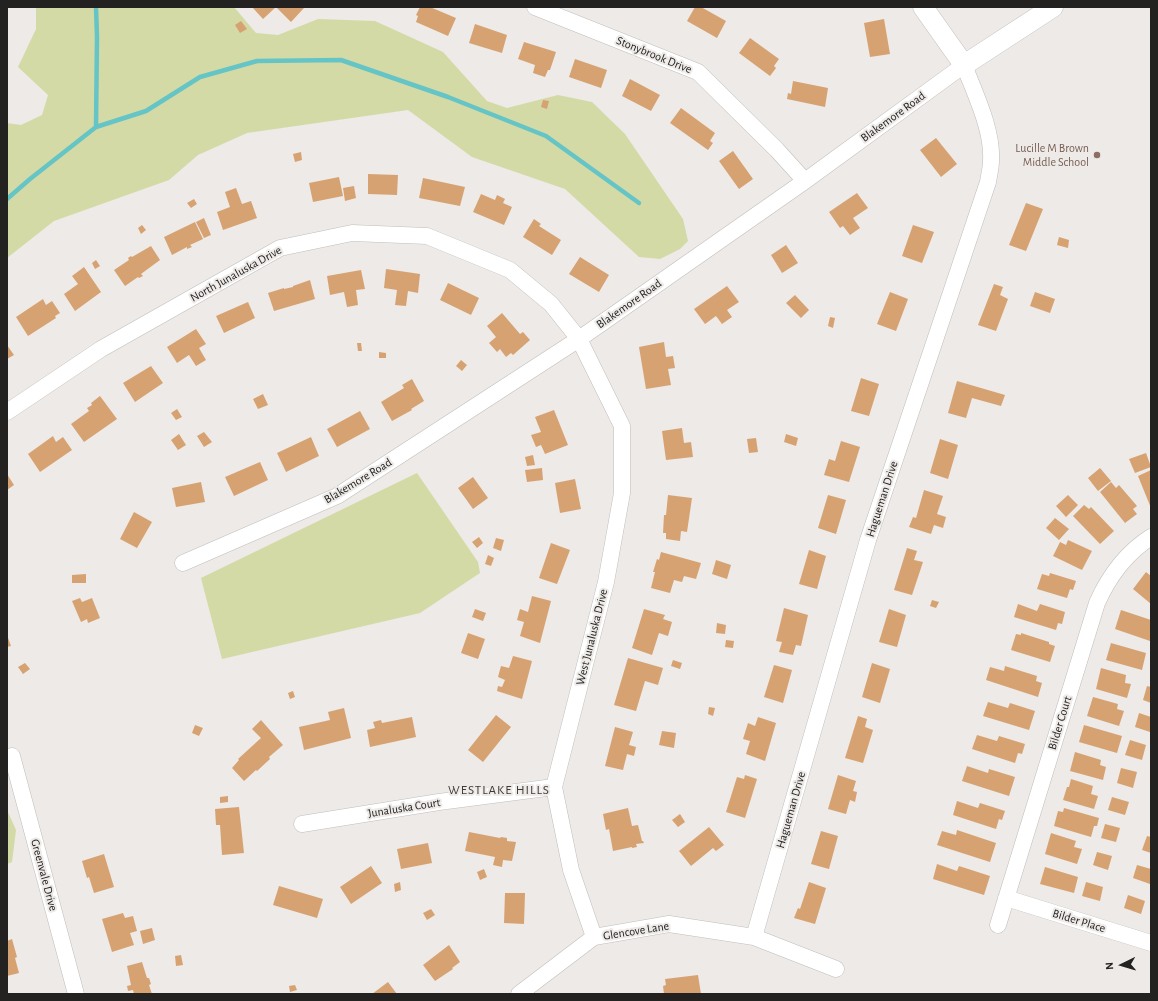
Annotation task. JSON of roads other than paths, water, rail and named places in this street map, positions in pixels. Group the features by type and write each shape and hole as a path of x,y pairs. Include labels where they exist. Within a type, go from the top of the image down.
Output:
{"street":[{"name":"Stonybrook Drive","path":"535,7 698,72 777,150 805,181"},
{"path":"923,7 964,65"},
{"name":"Blakemore Road","path":"183,562 337,496 579,339 805,181 964,65 1053,7"},
{"name":"Hagueman Drive","path":"754,937 868,540 988,182 991,161 990,140 984,119 964,65"},
{"name":"North Junaluska Drive","path":"7,412 101,349 280,248 352,233 427,236 510,270 551,304 579,339"},
{"name":"West Junaluska Drive","path":"579,339 622,426 622,493 606,582 554,787 571,870 594,937"},
{"name":"Bilder Court","path":"998,925 1097,603 1113,573 1128,556 1151,538"},
{"name":"Greenvale Drive","path":"12,756 76,994"},
{"name":"Junaluska Court","path":"302,824 439,802 554,787"},
{"name":"Bilder Place","path":"1006,898 1151,943"},
{"name":"Glencove Lane","path":"520,994 594,937 669,924 754,937 836,969"}],"waterway":[{"path":"96,7 96,127"},
{"path":"7,199 96,127 146,111 200,77 257,61 341,60 448,97 546,136 639,203"}],"place":[{"name":"Lucille M Brown Middle School","path":"1097,155"}],"district":[{"name":"WESTLAKE HILLS","path":"499,790"}]}
